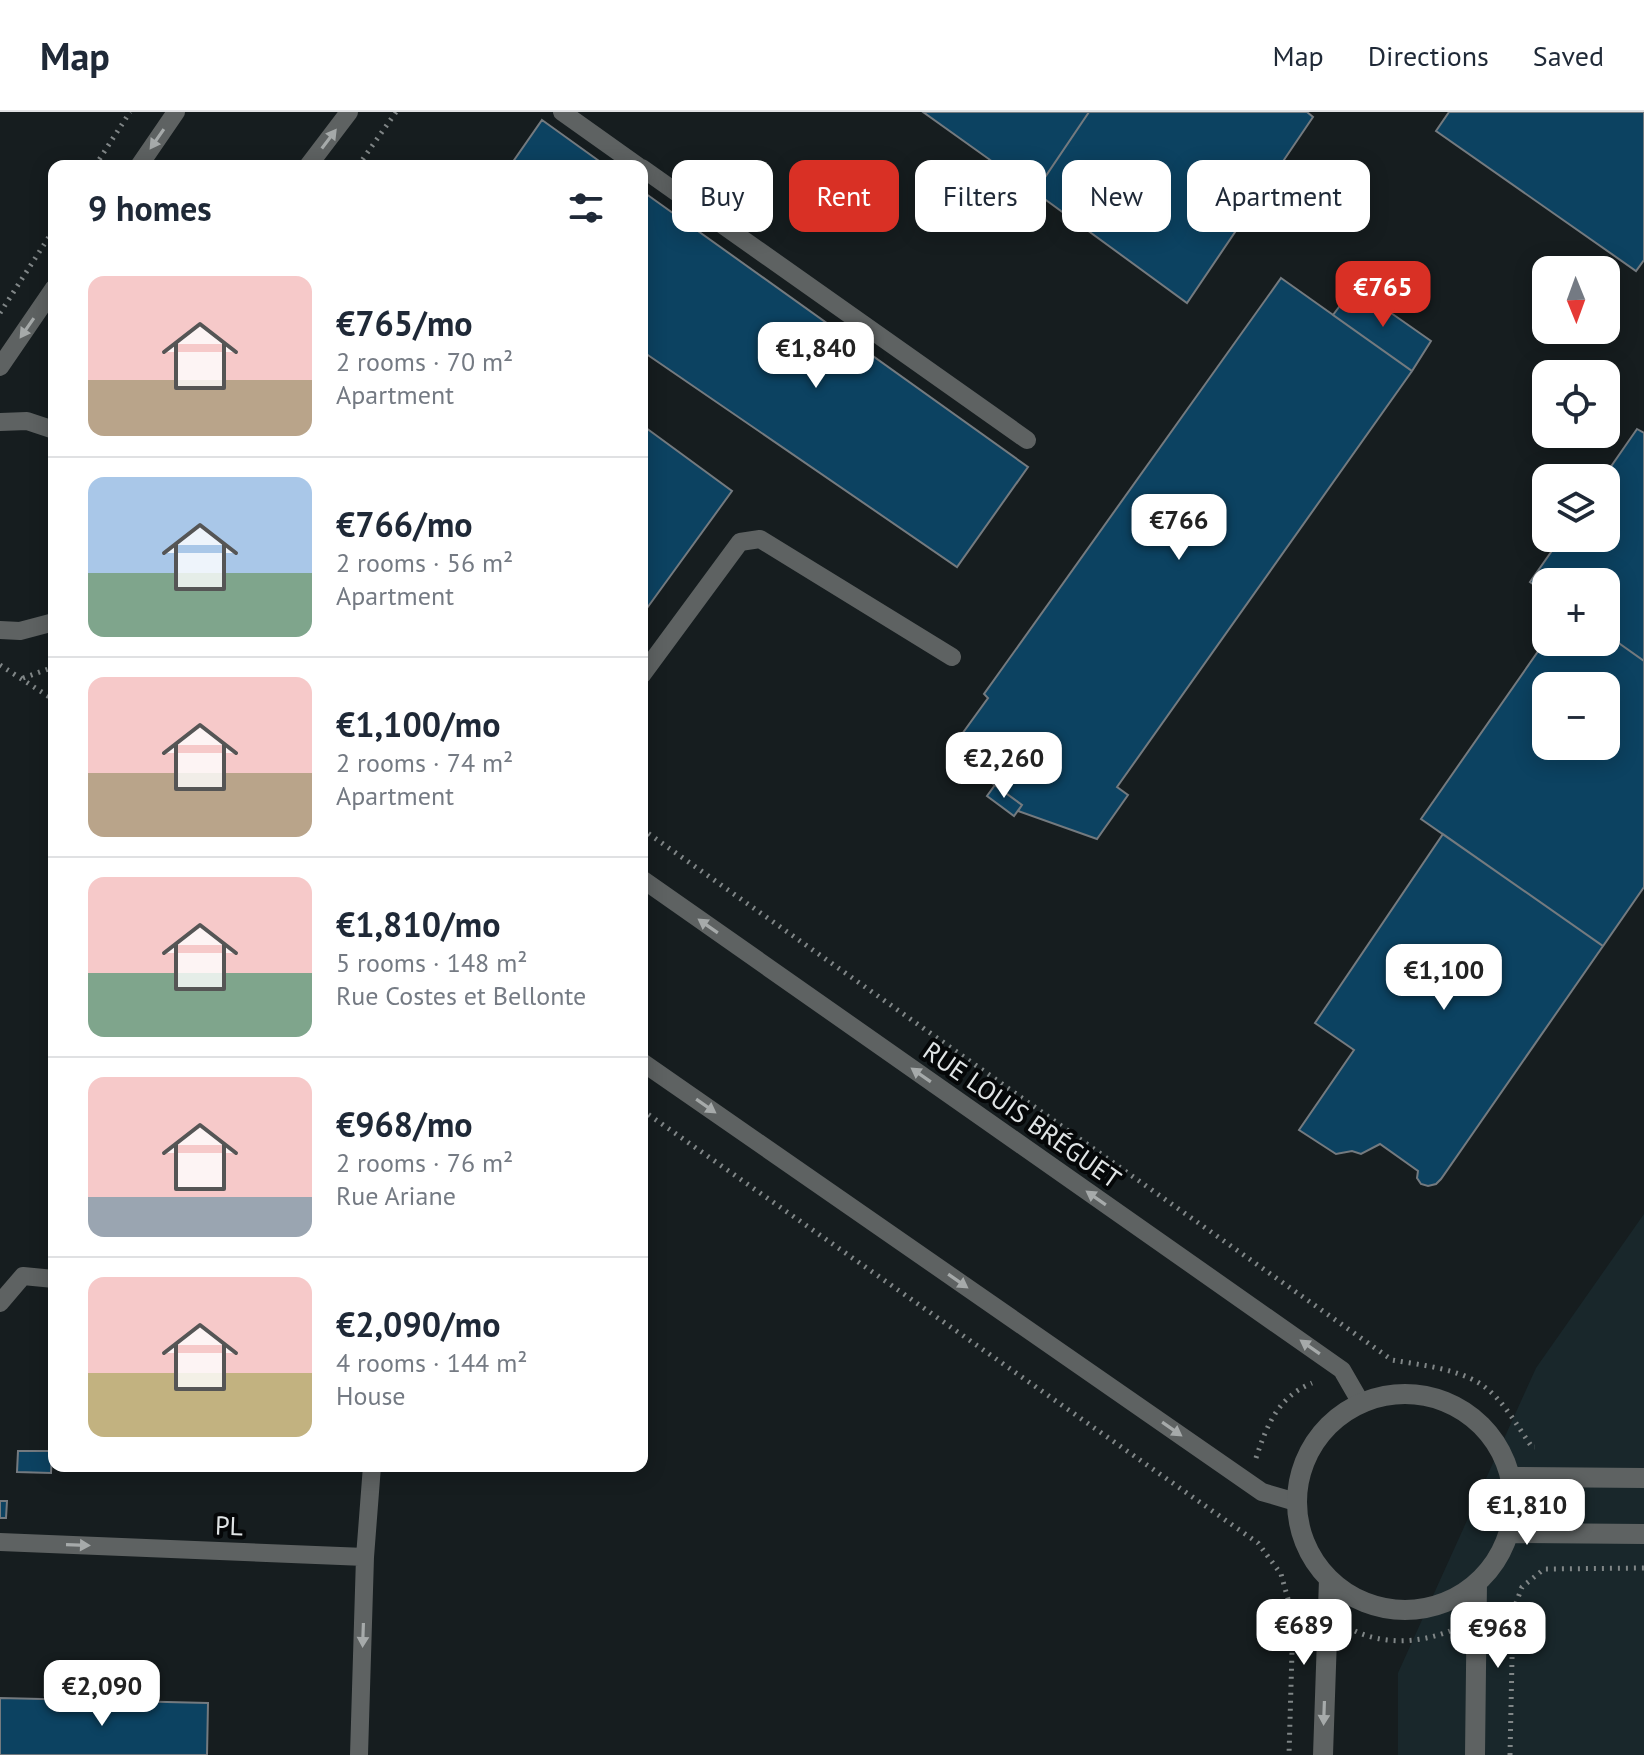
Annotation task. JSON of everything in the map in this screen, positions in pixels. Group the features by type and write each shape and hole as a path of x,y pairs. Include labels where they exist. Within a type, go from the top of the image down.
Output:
{"street":[{"path":"1392,1395 1423,1395 1453,1405 1479,1423 1489,1435 1499,1448 1511,1477 1514,1505 1509,1533 1497,1560 1477,1583 1450,1601 1418,1610 1386,1609 1355,1598 1329,1579 1310,1554 1299,1524 1296,1502 1303,1464 1317,1439 1336,1418 1361,1403 1392,1395"},
{"path":"1511,1477 1644,1478"},
{"path":"1509,1533 1644,1534"},
{"path":"1323,1755 1329,1579"},
{"path":"1475,1755 1477,1583"}],"lane":[{"path":"143,160 176,112"},
{"path":"313,160 349,112"},
{"path":"562,112 630,160"},
{"path":"648,173 1027,440"},
{"path":"0,367 48,297"},
{"path":"0,422 27,421 48,428"},
{"path":"648,667 740,542 760,539 952,657"},
{"path":"0,630 20,631 48,624"},
{"name":"RUE LOUIS BRÉGUET","path":"648,883 1342,1370 1361,1403"},
{"path":"648,1066 1262,1492 1296,1502"},
{"path":"0,1303 23,1276 48,1278"},
{"path":"359,1755 365,1557 372,1472"},
{"name":"PL","path":"0,1542 365,1557"}],"path":[{"path":"99,160 130,112"},
{"path":"362,160 396,112"},
{"path":"0,313 48,238"},
{"path":"0,665 48,696"},
{"path":"22,678 48,669"},
{"path":"648,833 1392,1360 1435,1368 1478,1383 1500,1402 1532,1447 1546,1448"},
{"path":"648,1114 1258,1543 1281,1574 1293,1617 1289,1755"},
{"path":"1240,1530 1262,1492 1255,1462 1267,1423 1282,1403 1303,1386 1342,1370 1364,1341"},
{"path":"1510,1755 1513,1611 1522,1587 1544,1569 1644,1568"},
{"path":"1293,1617 1327,1619 1386,1642 1423,1639 1477,1620 1513,1620"}],"shaded area":[{"path":"1644,1214 1644,1755 1398,1755 1398,1673 1536,1368"}],"building":[{"path":"923,112 1089,112 1046,176 1046,160 990,160"},
{"path":"1089,112 1307,112 1313,117 1284,160 1187,160 1187,232 1235,232 1187,303 1090,232 1171,232 1171,160 1062,160 1062,212 1046,200 1046,176"},
{"path":"1449,112 1644,112 1644,260 1636,271 1620,260 1620,256 1615,256 1436,131"},
{"path":"542,120 598,160 514,160"},
{"path":"648,195 672,212 672,232 699,232 1028,467 957,567 648,355"},
{"path":"1281,278 1412,371 1117,787 1128,795 1097,839 1018,811 1022,805 949,752 988,698 984,694"},
{"path":"1354,287 1431,341 1412,371 1333,315"},
{"path":"648,429 732,491 648,607"},
{"path":"1637,429 1644,433 1644,661 1620,644 1620,568 1540,568 1551,552 1620,552 1620,464 1613,464"},
{"path":"1620,644 1644,661 1644,887 1603,946 1421,819 1535,656 1620,656"},
{"path":"995,785 1022,805 1014,816 987,796"},
{"path":"1443,834 1603,946 1441,1179 1428,1186 1421,1184 1417,1178 1418,1171 1380,1144 1361,1154 1352,1151 1336,1154 1299,1130 1354,1050 1315,1023"},
{"path":"18,1451 48,1451 48,1472 51,1473 17,1472"},
{"path":"0,1501 7,1501 6,1518 0,1518"},
{"path":"0,1698 208,1703 207,1755 0,1755"}]}
